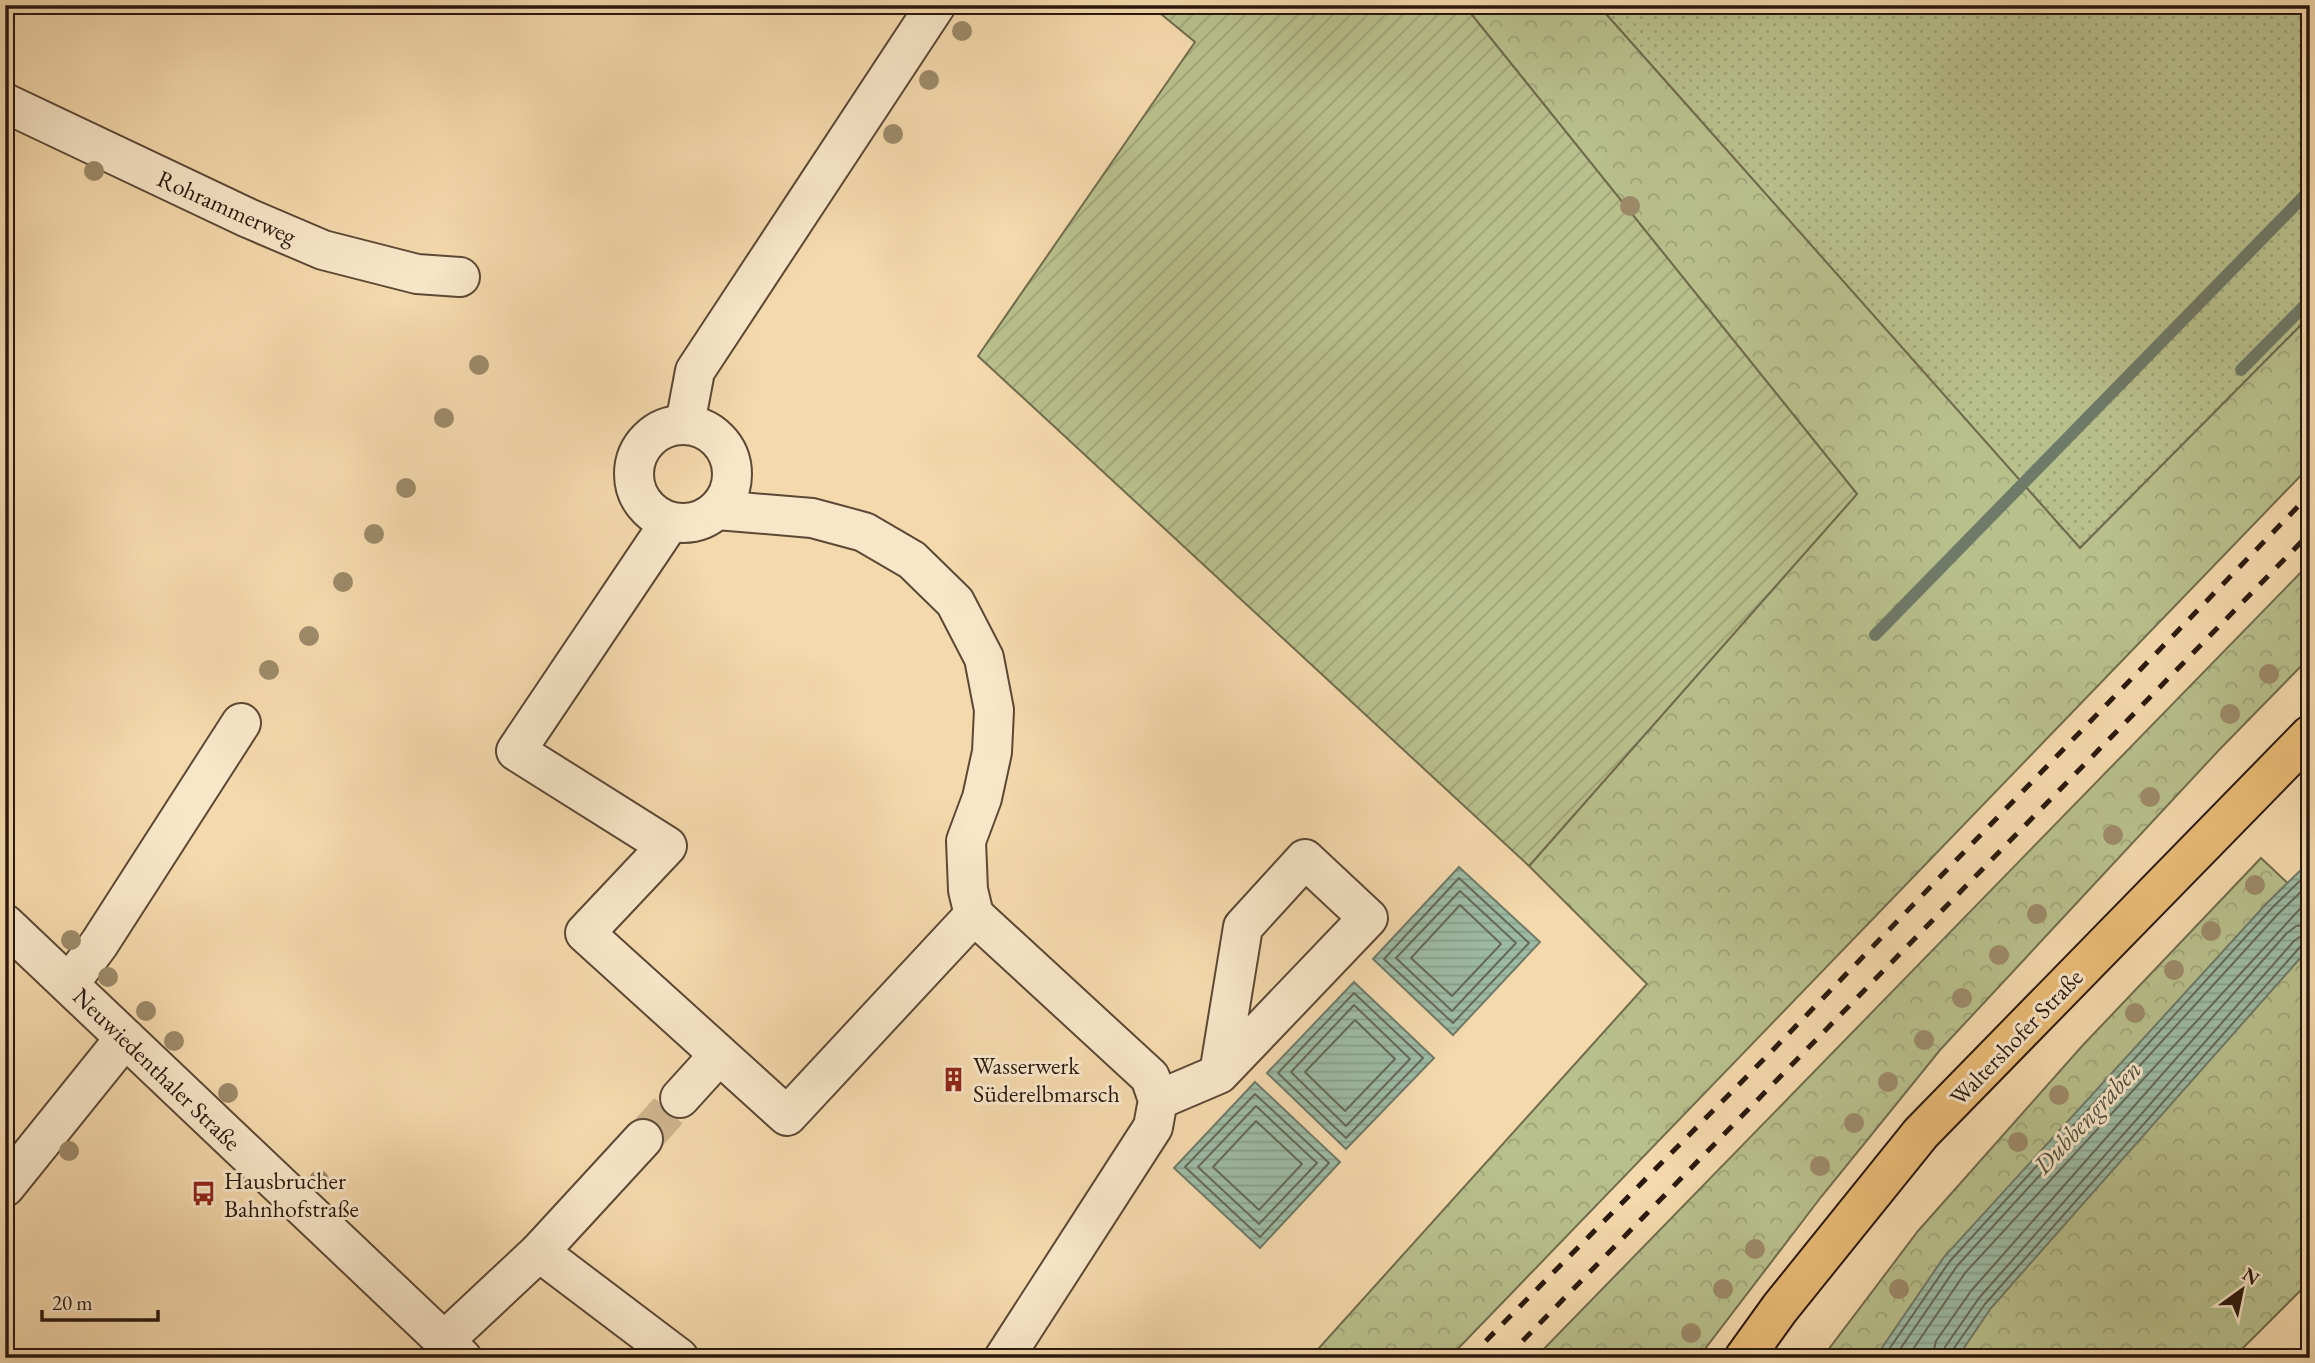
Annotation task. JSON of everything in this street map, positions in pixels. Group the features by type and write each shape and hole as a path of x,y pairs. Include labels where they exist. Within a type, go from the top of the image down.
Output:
{"main road":[{"name":"Waltershofer Straße","path":"1744,1358 1780,1308 1921,1133 2307,743"}],"street":[{"path":"685,425 695,371 936,5"},
{"name":"Rohrammerweg","path":"5,103 248,218 323,250 417,274 460,277"},
{"path":"685,425 703,429 719,440 730,457 733,476 728,495 717,510 700,520 681,524 670,522 646,508 636,491 633,471 638,453 649,437 666,427 685,425"},
{"path":"717,510 812,518 864,532 912,560 955,602 984,658 994,710 992,752 982,799 966,841 968,890 974,915 1150,1077 1158,1100 1153,1127 1004,1358"},
{"path":"670,522 516,751 667,846 584,933 787,1116 974,915"},
{"path":"69,984 99,944 241,723"},
{"path":"1158,1100 1219,1074 1368,918 1305,859 1242,927 1219,1074"},
{"name":"Neuwiedenthaler Straße","path":"5,924 453,1349"},
{"path":"5,1187 125,1038"},
{"path":"680,1098 719,1055"},
{"path":"453,1349 643,1139"},
{"path":"539,1252 679,1358"}],"green space":[{"path":"1150,5 1464,5 1857,494 1529,866 978,356 1195,42"},
{"path":"1464,5 1598,5 2080,548 2310,316 2310,466 1449,1358 1310,1358 1647,984 1529,866 1857,494"},
{"path":"1598,5 2310,5 2310,316 2080,548"},
{"path":"2310,563 2310,657 2219,750 1940,1050 1821,1197 1698,1358 1535,1358"},
{"path":"2261,858 2310,904 2310,1281 2233,1358 1822,1358 1918,1231 2083,1045"}],"water":[{"name":"Dubbengraben","path":"2310,861 2310,947 1991,1308 1957,1358 1875,1358 1944,1257 2267,903"},
{"path":"1459,867 1540,942 1453,1035 1373,959"},
{"path":"1354,982 1434,1058 1346,1149 1267,1073"},
{"path":"1255,1082 1340,1162 1260,1248 1174,1168"}],"waterway":[{"path":"1875,635 2310,190"},
{"path":"2241,370 2310,300"}],"tunnel":[{"path":"643,1139 680,1098"}],"railway":[{"path":"1469,1358 1768,1055 2310,494"},
{"path":"1506,1358 2310,533"}],"place":[{"name":"Wasserwerk Süderelbmarsch","path":"953,1079"},
{"name":"Hausbrucher Bahnhofstraße","path":"204,1194"}]}
